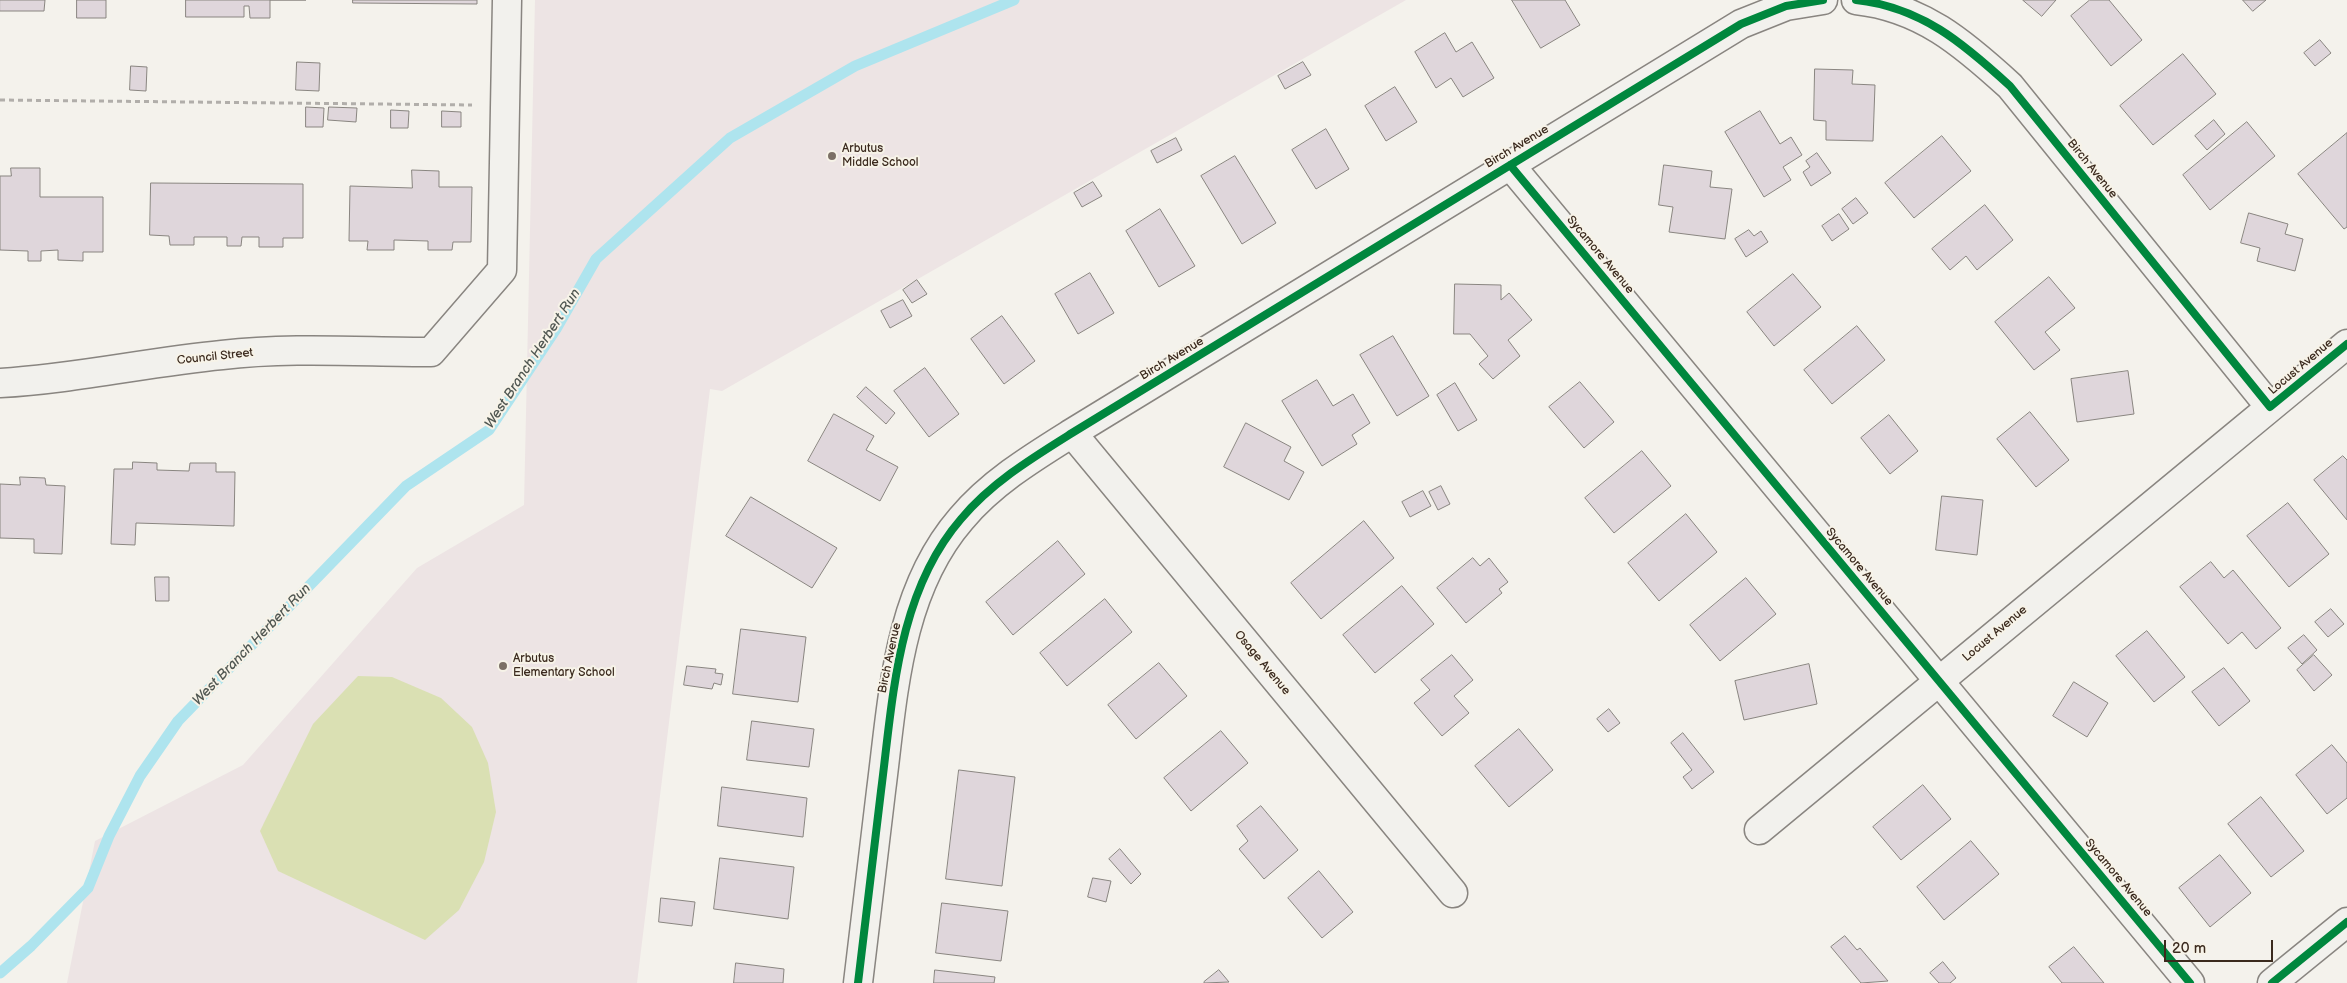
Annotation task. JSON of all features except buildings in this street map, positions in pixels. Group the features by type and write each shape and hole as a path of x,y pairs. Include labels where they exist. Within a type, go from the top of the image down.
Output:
{"street":[{"path":"505,106 507,0"},
{"name":"Birch Avenue","path":"858,983 895,682 908,621 928,569 961,519 1012,471 1741,24 1786,6 1823,0"},
{"name":"Birch Avenue","path":"1856,0 1876,2 1929,21 1968,48 2010,86 2270,407"},
{"name":"Council Street","path":"0,383 46,380 223,354 280,351 431,352 502,270 505,106"},
{"name":"Sycamore Avenue","path":"1510,165 2190,983"},
{"name":"Locust Avenue","path":"1759,830 2347,344"},
{"name":"Osage Avenue","path":"1072,433 1453,893"},
{"path":"2272,983 2347,922"}],"path":[{"path":"0,100 505,106"}],"shaded area":[{"path":"535,0 1406,0 722,391 710,389 637,983 67,983 95,841 243,765 417,568 524,505"}],"green space":[{"path":"358,676 392,677 441,698 472,727 488,763 496,812 484,862 459,910 425,940 278,871 260,831 313,724"}],"waterway":[{"name":"West Branch Herbert Run","path":"0,973 31,946 88,888 109,836 140,776 178,721 406,486 489,430 556,329 596,259 730,138 855,66 1014,0"}],"cycle path":[{"path":"858,983 890,720 902,648 911,613 923,580 940,548 973,506 1013,472 1057,442 1741,24 1786,6 1823,0"},
{"path":"1856,0 1901,10 1940,29 1975,55 2010,86 2270,407 2347,344"},
{"path":"1510,165 2190,983"},
{"path":"2272,983 2347,922"}],"place":[{"name":"Arbutus Middle School","path":"832,156"},
{"name":"Arbutus Elementary School","path":"503,666"}]}
